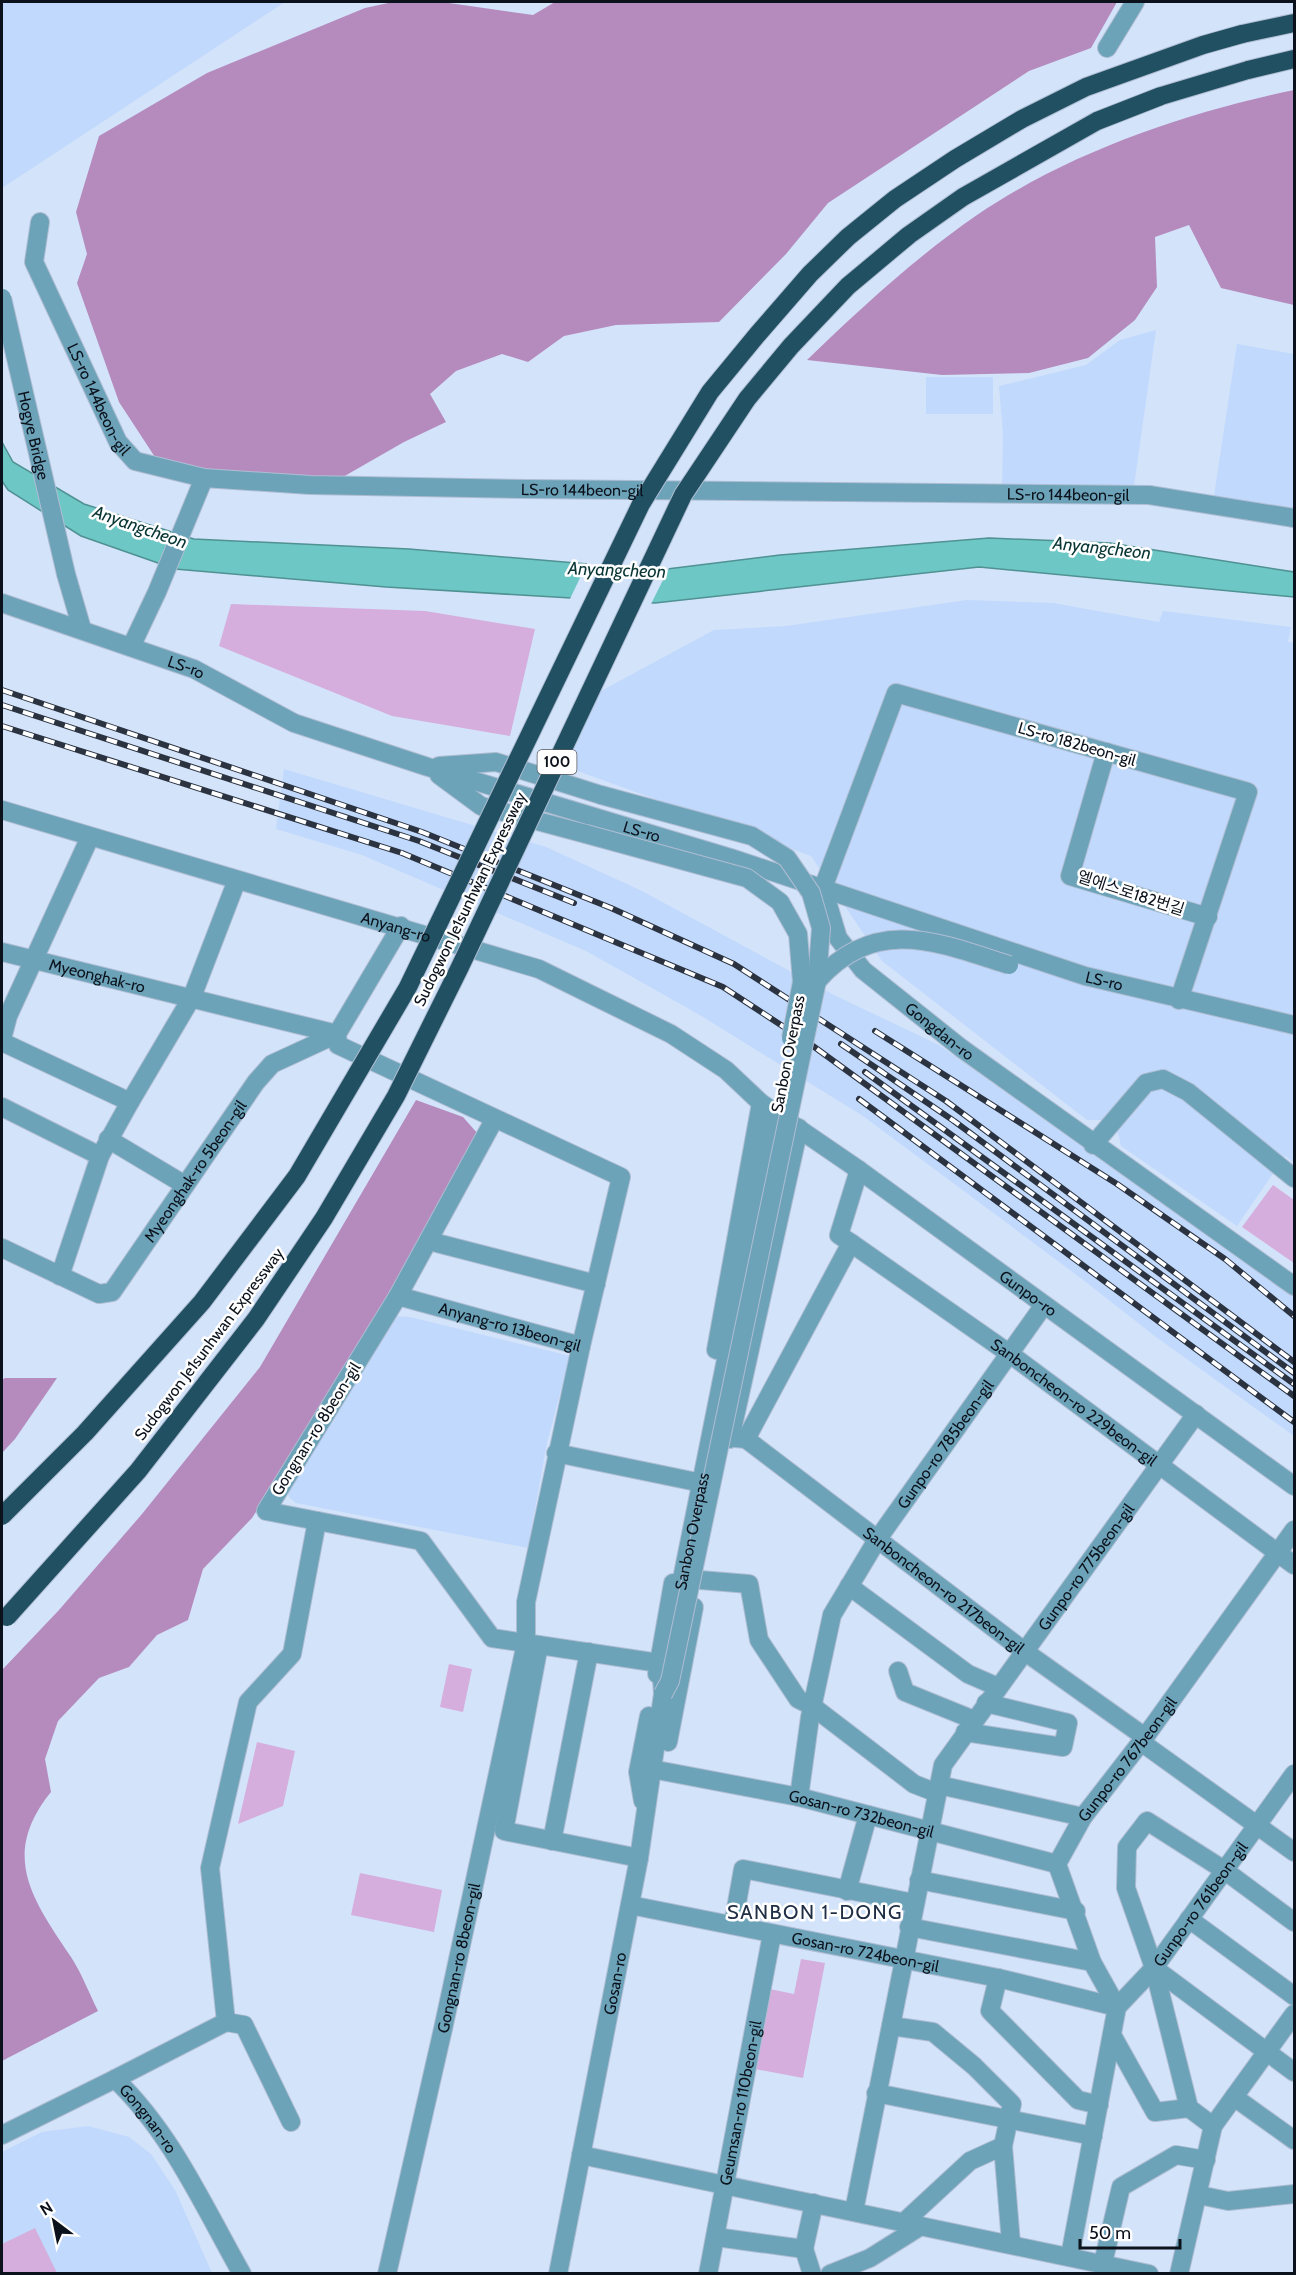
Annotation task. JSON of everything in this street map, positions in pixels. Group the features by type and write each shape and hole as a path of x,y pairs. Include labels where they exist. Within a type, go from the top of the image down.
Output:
{"highway":[{"name":"Sudogwon Je1sunhwan Expressway","path":"2,1516 85,1433 202,1302 297,1176 408,987 641,504 710,392 757,335 810,274 848,237 895,199 955,159 1022,119 1086,87 1164,58 1242,34 1294,23"},
{"name":"Sudogwon Je1sunhwan Expressway","path":"3,1622 138,1472 256,1319 324,1218 401,1086 683,495 747,399 791,346 848,286 909,235 963,197 1097,121 1161,96 1294,59"}],"street":[{"path":"1107,48 1135,2"},
{"name":"LS-ro 144beon-gil","path":"40,222 34,262 118,442 135,461 201,485 1149,495 1294,518"},
{"name":"Hogye Bridge","path":"2,298 66,574 82,629"},
{"path":"131,646 157,592 201,485"},
{"name":"LS-ro","path":"2,603 194,669 294,723 428,767 823,888 1085,976 1179,1000 1294,1025"},
{"name":"LS-ro 182beon-gil","path":"823,888 896,693 1248,792 1179,1000"},
{"name":"엘에스로182번길","path":"1107,752 1070,876 1208,917"},
{"path":"428,767 496,762 601,795 752,836 787,858 811,892 821,928 817,981 670,1681 663,1694"},
{"name":"Sanbon Overpass","path":"428,767 481,806 747,879 780,902 798,934 802,982 664,1669 663,1694"},
{"name":"Anyang-ro","path":"2,810 539,969 671,1034 726,1070 761,1103"},
{"path":"90,837 36,960 8,1016 2,1040 130,1102"},
{"path":"60,1276 100,1156 192,997 237,880"},
{"name":"Gongdan-ro","path":"823,888 838,938 862,970 960,1048 1093,1145 1294,1286"},
{"path":"337,1034 401,927"},
{"path":"817,981 834,963 848,953 887,939 920,939 1009,966 1085,976"},
{"name":"Myeonghak-ro","path":"2,952 145,990 192,997 337,1034"},
{"name":"Anyang-ro 13beon-gil","path":"337,1034 338,1045 494,1120 621,1177 581,1346 398,1296"},
{"name":"Myeonghak-ro 5beon-gil","path":"2,1248 99,1294 112,1292 256,1082 272,1064 337,1034"},
{"path":"1093,1145 1146,1083 1163,1079 1188,1092 1294,1178"},
{"path":"646,1817 638,1772 761,1103"},
{"name":"Gunpo-ro","path":"761,1103 859,1170 1294,1486"},
{"path":"2,1107 100,1156"},
{"path":"398,1296 494,1120"},
{"path":"646,1817 662,1771 700,1580 738,1438 799,1128"},
{"path":"108,1139 185,1185"},
{"path":"738,1438 851,1243 839,1235 859,1170"},
{"path":"429,1240 596,1284"},
{"name":"Sanboncheon-ro 229beon-gil","path":"851,1243 1010,1354 1294,1565"},
{"name":"Gongnan-ro 8beon-gil","path":"398,1296 266,1511 421,1541 492,1638 533,1644"},
{"name":"Gunpo-ro 785beon-gil","path":"799,1797 812,1706 832,1615 877,1540 1044,1305"},
{"name":"Gongnan-ro 8beon-gil","path":"387,2274 533,1644 526,1602 556,1453 581,1346"},
{"name":"Gunpo-ro 775beon-gil","path":"854,2211 909,1927 944,1765 1196,1414"},
{"name":"Sanboncheon-ro 217beon-gil","path":"738,1438 1294,1852"},
{"path":"556,1453 692,1481"},
{"path":"226,2022 210,1868 248,1702 292,1654 316,1521"},
{"name":"Gunpo-ro 767beon-gil","path":"1057,1864 1083,1817 1143,1740 1294,1530"},
{"path":"700,1580 749,1584 759,1640 798,1700 812,1706 914,1784 1083,1817"},
{"path":"849,1586 968,1674 998,1687"},
{"path":"639,1858 504,1831 533,1644 659,1663"},
{"path":"552,1841 589,1652"},
{"path":"898,1671 905,1692 970,1726 1062,1748 1068,1723 986,1704"},
{"name":"Gosan-ro","path":"558,2274 639,1858 663,1694"},
{"name":"Gosan-ro 732beon-gil","path":"662,1771 799,1797 1057,1864"},
{"name":"Gunpo-ro 761beon-gil","path":"1117,2007 1154,1968 1294,1774"},
{"path":"847,1891 868,1815"},
{"path":"1213,2126 1189,2108 1154,1968 1126,1888 1127,1847 1147,1821 1224,1870 1294,1922"},
{"path":"1057,1864 1076,1911 1092,1962 1117,2007 1070,2256"},
{"path":"733,1925 743,1869 914,1903"},
{"path":"919,1880 1076,1911"},
{"name":"Gosan-ro 724beon-gil","path":"630,1905 998,1978 1117,2007"},
{"path":"1189,1919 1294,1996"},
{"path":"909,1927 1092,1962"},
{"name":"Geumsan-ro 110beon-gil","path":"708,2274 727,2185 772,1934"},
{"path":"1154,1968 1294,2072"},
{"path":"998,1978 990,2011 1078,2100 1099,2105"},
{"path":"1179,2274 1199,2195 1213,2126 1294,2014"},
{"path":"115,2079 226,2022 244,2025 291,2122"},
{"path":"891,2026 933,2032 974,2066 1011,2104 1003,2146 1011,2243"},
{"path":"1112,2035 1155,2112 1189,2108"},
{"name":"Gongnan-ro","path":"2,2135 115,2079 138,2101 160,2131 242,2274"},
{"path":"876,2093 1093,2136"},
{"path":"1234,2097 1294,2140"},
{"path":"830,2274 873,2266 970,2161 1003,2146"},
{"path":"581,2155 1011,2243 1149,2274"},
{"path":"1103,2263 1121,2187 1176,2155 1206,2160"},
{"path":"1199,2195 1228,2201 1294,2194"},
{"path":"812,2274 804,2249 814,2203"},
{"path":"716,2237 804,2249"}],"shaded area":[{"path":"2,2 285,2 2,188"},
{"path":"393,2 442,2 533,15 555,2 1117,2 1091,48 1029,71 828,203 786,254 719,322 616,325 564,336 528,362 502,354 456,371 430,394 446,422 404,442 329,485 168,477 119,402 77,283 87,254 76,212 99,136 207,73 365,8"},
{"path":"1294,90 1294,305 1221,288 1189,225 1155,237 1157,287 1135,320 1088,358 1029,373 942,375 807,360 910,266 954,231 1013,192 1089,154 1170,123 1253,99"},
{"path":"1156,330 1133,493 1002,492 1003,434 999,386 1086,365 1120,340"},
{"path":"1237,344 1294,354 1294,506 1292,513 1213,502"},
{"path":"926,377 993,377 993,414 926,414"},
{"path":"967,600 1053,603 1159,622 1163,611 1291,627 1288,642 1294,643 1294,1163 1285,1156 1237,1226 1121,1146 1118,1133 1101,1120 1087,1120 882,961 811,856 564,766 599,692 714,630 786,626"},
{"path":"231,604 425,611 535,629 510,736 392,716 219,646"},
{"path":"284,769 546,847 640,890 836,996 939,1045 1294,1297 1294,1436 1156,1337 863,1116 698,1014 586,951 362,855 276,829"},
{"path":"416,1100 463,1117 478,1134 389,1299 252,1518 203,1569 188,1620 157,1635 129,1667 99,1678 58,1721 45,1759 51,1792 36,1815 27,1836 25,1857 27,1876 44,1916 75,1963 98,2011 2,2061 2,1670 59,1610 142,1514 260,1367"},
{"path":"1273,1185 1294,1200 1294,1263 1242,1227"},
{"path":"393,1316 410,1317 570,1356 547,1443 528,1548 296,1503 290,1498 287,1492"},
{"path":"5,1378 57,1378 15,1439 2,1453 2,1380"},
{"path":"449,1664 472,1669 463,1712 440,1707"},
{"path":"257,1742 295,1751 283,1806 238,1824"},
{"path":"360,1873 442,1890 434,1932 351,1915"},
{"path":"801,1959 825,1963 803,2078 750,2068 765,1988 794,1994"},
{"path":"88,2126 129,2137 151,2154 175,2190 212,2273 2,2274 2,2152 42,2132"},
{"path":"35,2228 57,2273 2,2273 2,2244"}],"water":[{"name":"Anyangcheon","path":"2,442 13,462 84,504 194,539 409,549 659,570 780,555 989,538 1110,543 1294,572 1294,597 979,567 655,603 386,587 175,569 81,536 8,490 2,481"}],"pier":[{"path":"588,561 670,566 650,606 569,601"}],"railway":[{"path":"2,690 422,832 611,908 734,964 946,1101 1294,1362"},
{"path":"2,705 419,841 574,903"},
{"path":"2,726 402,853 723,987 813,1046 1294,1396"},
{"path":"875,1031 1117,1184 1225,1259 1294,1316"},
{"path":"841,1044 954,1121 1294,1373"},
{"path":"865,1072 1294,1384"},
{"path":"859,1099 1294,1422"}],"district":[{"name":"SANBON 1-DONG","path":"815,1912"}]}
